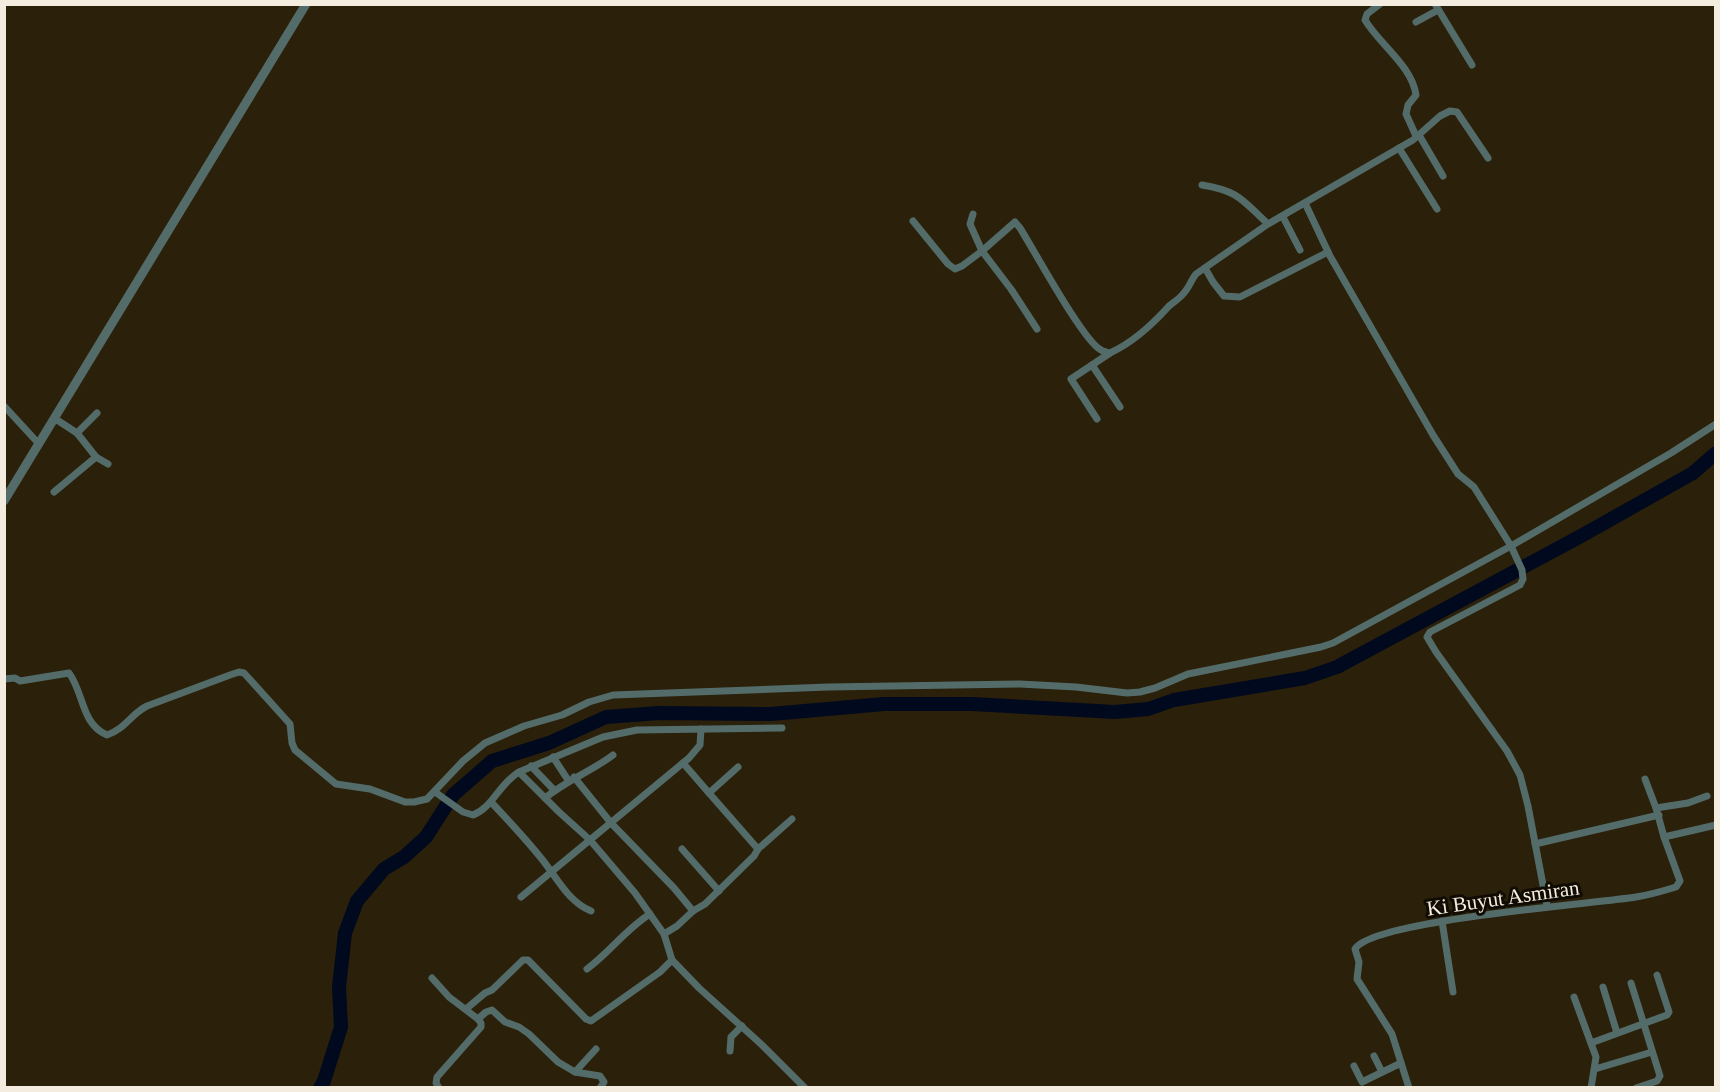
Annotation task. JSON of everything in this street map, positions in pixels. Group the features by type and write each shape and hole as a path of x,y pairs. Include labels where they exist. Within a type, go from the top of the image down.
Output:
{"street":[{"path":"4,501 306,4"},
{"path":"1380,4 1367,14 1365,21 1404,69 1413,86 1416,95 1408,105 1406,114 1443,176"},
{"path":"1416,22 1437,7 1472,65"},
{"path":"1098,419 1071,379 1158,320 1183,295 1196,274 1268,224 1413,140 1440,116 1450,111 1455,111 1488,158"},
{"path":"1399,148 1437,210"},
{"path":"1202,185 1229,190 1268,224"},
{"path":"1305,203 1328,252 1433,435 1458,474 1474,487 1513,549 1522,570 1523,579 1520,585 1430,632 1427,637 1515,763 1528,806 1547,906"},
{"path":"973,214 970,224 982,251 1011,289 1037,329"},
{"path":"1283,217 1300,250"},
{"path":"913,221 951,268 962,266 1015,222 1087,336 1100,350 1110,353"},
{"path":"1205,268 1212,282 1224,296 1240,297 1328,252"},
{"path":"1092,365 1120,407"},
{"path":"5,407 39,444"},
{"path":"77,433 97,413"},
{"path":"54,417 77,433 96,457 108,464"},
{"path":"4,679 14,678 20,681 69,673 90,722 107,735 142,709 220,678 241,673 249,677 288,721 292,743 296,750 334,783 370,789 405,802 414,802 438,794 463,761 485,743 524,726 562,715 589,702 613,696 828,687 1020,684 1127,693 1155,688 1188,674 1321,647 1333,643 1513,549 1716,424"},
{"path":"54,492 96,457"},
{"path":"438,794 463,812 473,815 484,810 504,783 519,772 603,737 637,730 782,728"},
{"path":"521,897 683,763 700,745 701,729"},
{"path":"545,798 571,779 597,768 613,755"},
{"path":"553,757 693,911"},
{"path":"683,763 758,849"},
{"path":"531,766 554,790"},
{"path":"709,793 738,767"},
{"path":"519,772 590,840 635,893 664,934 672,960 804,1088"},
{"name":"Ki Buyut Asmiran","path":"1409,1088 1392,1034 1358,979 1359,962 1355,949 1360,942 1373,936 1442,921 1633,897 1676,887 1680,881 1645,779"},
{"path":"1535,844 1657,812 1707,796"},
{"path":"491,802 552,871 569,896 591,911"},
{"path":"664,934 705,904 754,856 758,849 792,819"},
{"path":"1664,837 1716,825"},
{"path":"682,849 719,891"},
{"path":"587,969 650,914"},
{"path":"1442,921 1453,992"},
{"path":"466,1009 492,990 523,960 528,960 586,1019 591,1021 660,972 672,960"},
{"path":"1591,1043 1669,1013 1657,975"},
{"path":"432,978 449,997 482,1023 437,1077 436,1083 439,1088"},
{"path":"1631,983 1660,1076 1653,1085 1636,1088"},
{"path":"1603,987 1617,1033"},
{"path":"1574,997 1596,1059 1591,1088"},
{"path":"478,1019 492,1010 505,1022 529,1034 552,1058 575,1072 600,1076 604,1082 600,1088"},
{"path":"730,1051 730,1037 742,1026"},
{"path":"575,1072 596,1049"},
{"path":"1595,1070 1652,1052"},
{"path":"1374,1056 1382,1072"},
{"path":"1354,1066 1362,1082 1401,1063"}],"waterway":[{"path":"320,1088 341,1027 339,987 345,933 357,901 384,869 404,857 426,837 453,795 492,761 549,743 606,717 659,713 771,714 884,704 972,704 1115,712 1148,709 1174,700 1305,678 1337,667 1581,536 1693,473 1716,453"}]}
